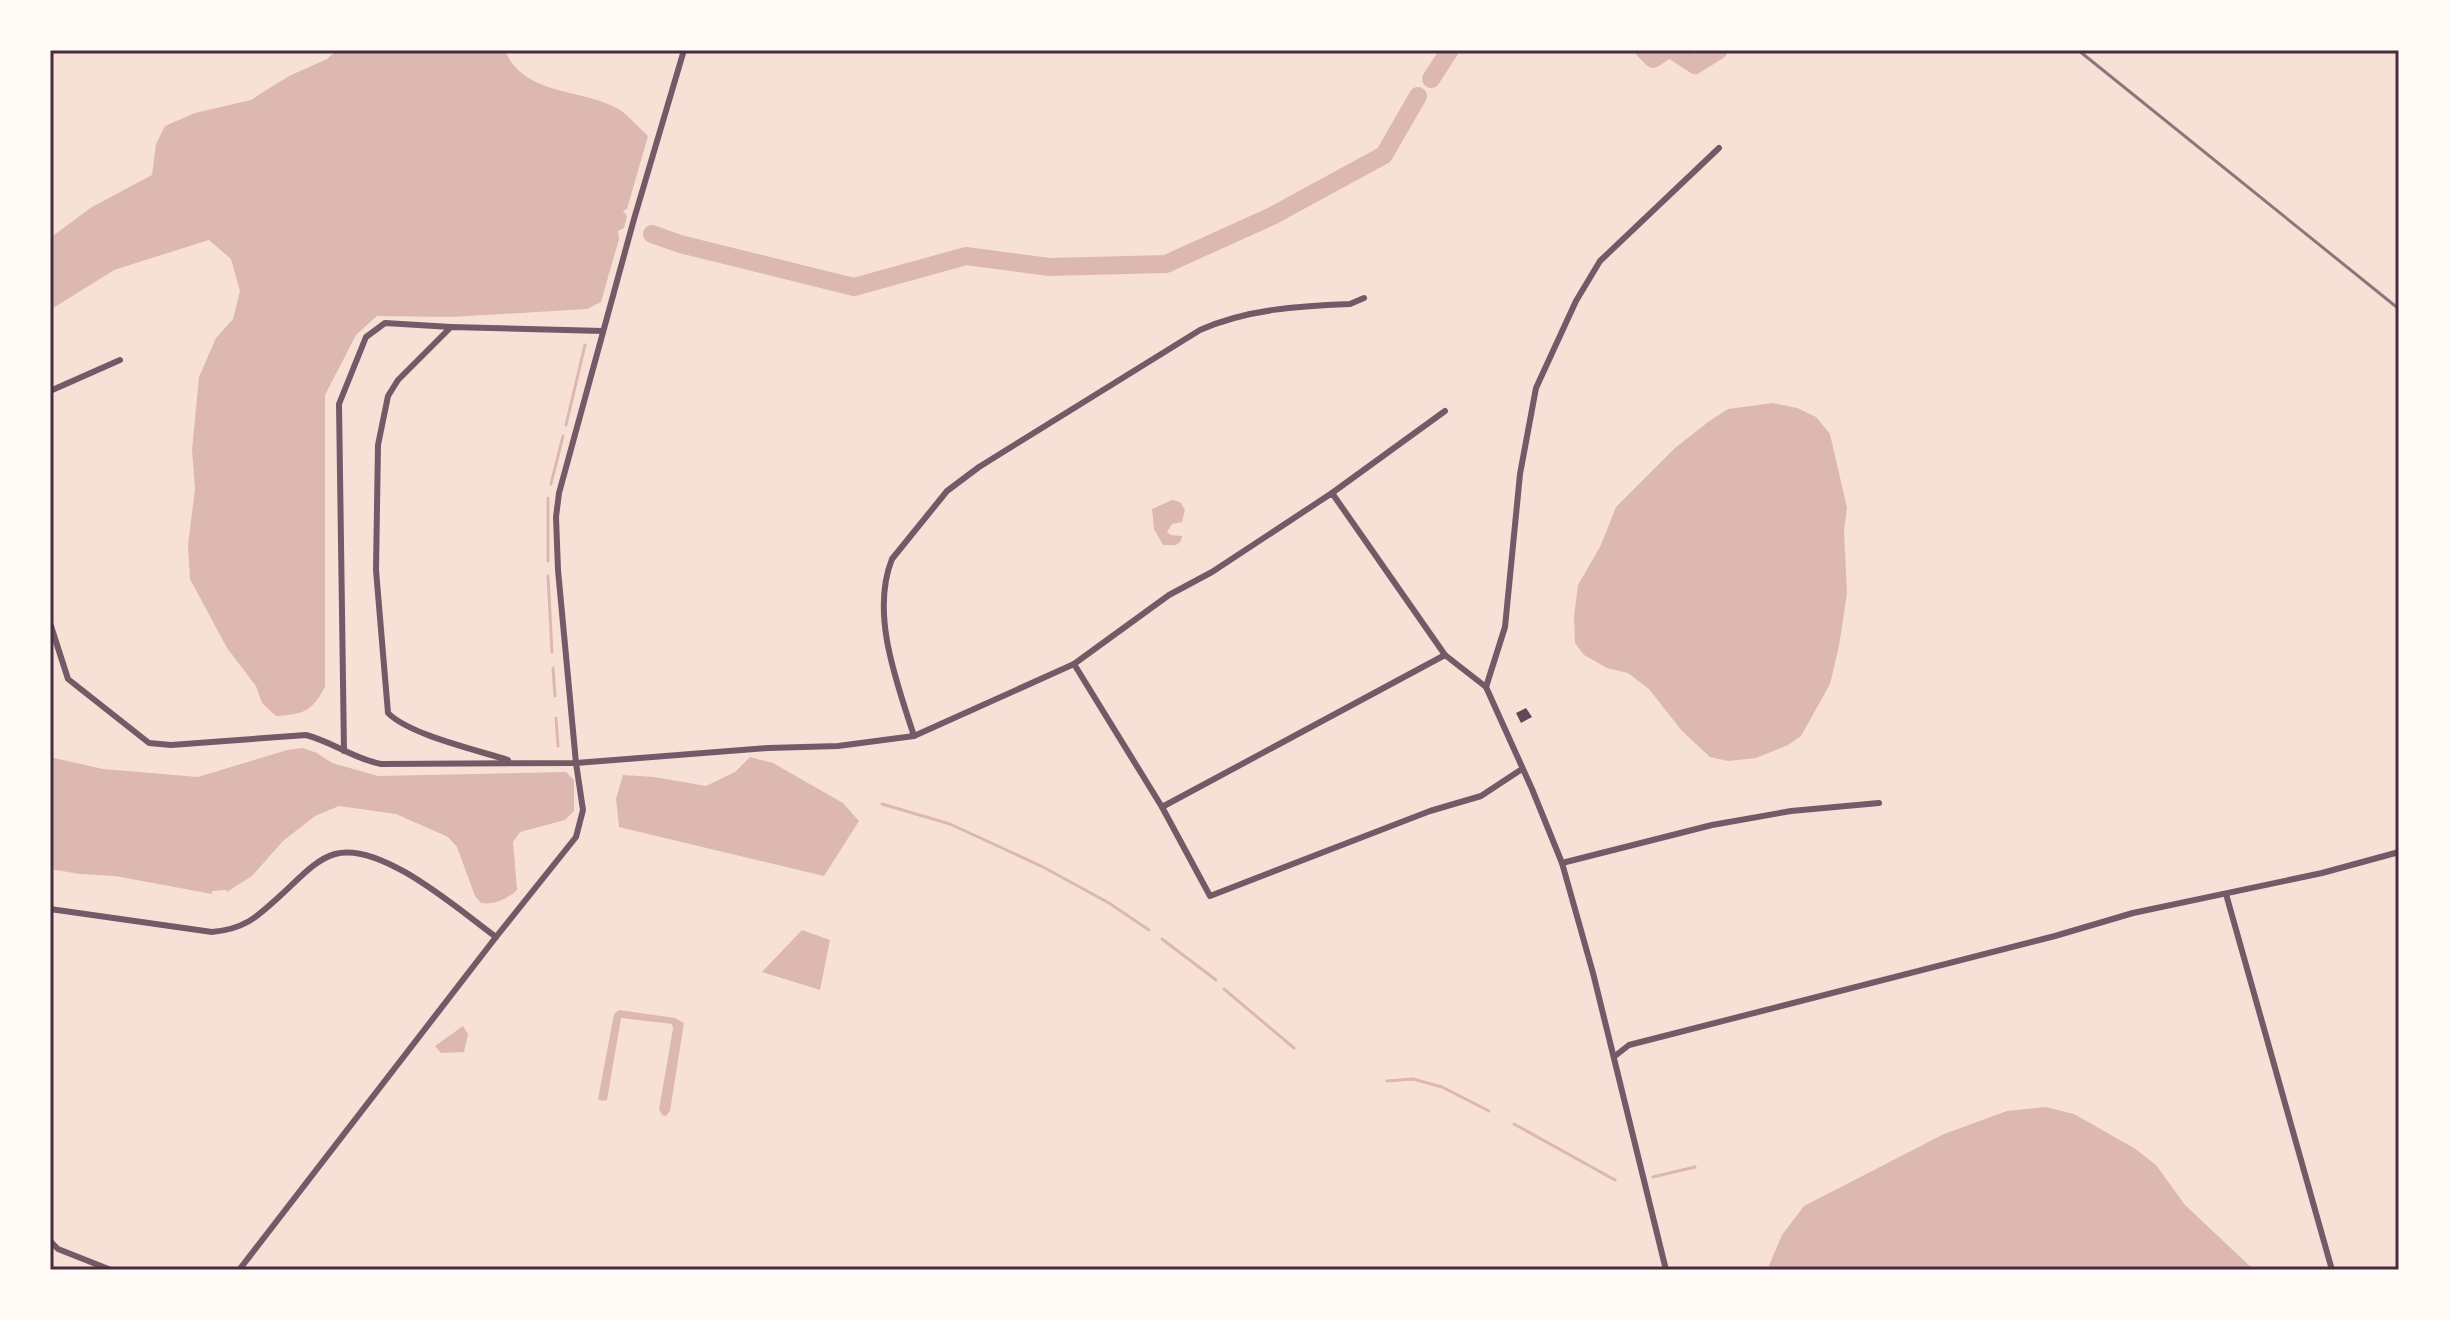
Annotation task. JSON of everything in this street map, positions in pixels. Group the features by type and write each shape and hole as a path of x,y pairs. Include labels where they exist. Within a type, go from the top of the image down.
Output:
{"street":[{"path":"239,1270 576,837 583,810 558,570 556,517 559,493 684,50"},
{"path":"1486,687 1505,627 1520,474 1536,388 1576,301 1600,261 1719,148"},
{"path":"914,736 885,638 887,571 892,559 947,491 979,467 1200,330 1225,319 1255,312 1350,304 1364,298"},
{"path":"344,751 339,404 366,337 385,323 603,331"},
{"path":"451,327 398,380 388,396 378,445 376,570 385,705 395,720 406,725 516,762"},
{"path":"50,391 120,360"},
{"path":"50,623 68,679 149,743 171,745 306,735 322,739 362,760 381,764 576,763 768,748 838,746 914,736 1074,664 1169,595 1212,572 1332,493 1445,411"},
{"path":"1332,493 1445,655 1486,687 1522,769 1562,863 1615,1056 1666,1270"},
{"path":"1162,807 1445,655"},
{"path":"1074,664 1162,807 1210,896 1430,811 1481,796 1522,769"},
{"path":"1562,863 1702,827 1791,811 1879,803"},
{"path":"50,909 212,932 227,931 255,918 313,866 334,854 355,852 380,859 430,889 496,937"},
{"path":"1615,1056 1629,1045 2041,940 2133,913 2399,852"},
{"path":"2226,894 2332,1270"},
{"path":"50,1241 58,1249 111,1270"}],"shaded area":[{"path":"337,50 505,50 514,65 526,76 540,84 620,110 648,136 627,209 623,211 627,216 624,228 618,231 619,239 601,302 587,309 451,317 377,316 356,335 325,395 325,687 305,710 276,716 262,703 256,686 227,648 190,579 188,545 195,489 192,450 199,377 216,338 233,319 240,291 231,259 209,240 114,270 50,310 50,238 92,207 152,175 156,144 165,126 195,113 251,100 289,76 327,59"},
{"path":"1773,403 1797,408 1816,417 1830,434 1847,508 1844,531 1847,593 1830,684 1801,736 1756,758 1728,761 1710,757 1682,731 1649,689 1628,673 1607,668 1584,655 1575,643 1574,616 1578,585 1601,545 1616,507 1675,448 1708,422 1728,409"},
{"path":"1172,500 1180,502 1185,510 1182,522 1172,524 1167,532 1182,536 1181,541 1176,545 1163,545 1154,529 1152,509"},
{"path":"303,748 332,763 378,776 566,772 574,780 574,811 565,820 520,832 513,842 517,890 505,899 491,903 481,903 475,896 457,847 448,837 396,814 339,806 315,816 283,841 252,876 227,892 212,891 212,894 115,876 50,869 50,757 103,769 198,777"},
{"path":"750,757 773,763 843,803 859,821 824,876 619,827 616,799 623,775 706,786 735,772"},
{"path":"802,930 830,940 820,990 762,972"},
{"path":"619,1010 675,1018 684,1023 670,1111 666,1116 659,1109 672,1024 621,1018 607,1100 598,1099 614,1014"},
{"path":"463,1026 468,1034 464,1052 441,1053 435,1046"},
{"path":"2046,1107 2074,1114 2134,1148 2156,1165 2185,1205 2254,1270 1767,1270 1782,1235 1804,1206 1944,1134 2007,1111"}],"building":[{"path":"1526,708 1532,717 1521,723 1516,713"}],"waterway":[{"path":"1431,79 1450,50"},
{"path":"1644,50 1653,59 1667,50"},
{"path":"1672,50 1695,65 1719,50"},
{"path":"652,234 680,244 854,287 966,256 1049,267 1166,264 1272,216 1384,155 1418,96"},
{"path":"566,425 585,345"},
{"path":"551,484 563,436"},
{"path":"548,498 548,561"},
{"path":"548,576 552,652"},
{"path":"553,668 555,696"},
{"path":"556,718 558,746"},
{"path":"882,804 950,824 1043,867 1109,903 1149,930"},
{"path":"1162,939 1216,980"},
{"path":"1224,989 1294,1048"},
{"path":"1387,1081 1413,1079 1442,1087 1489,1111"},
{"path":"1514,1124 1615,1180"},
{"path":"1653,1177 1695,1167"}],"railway":[{"path":"2078,50 2399,309"}]}
